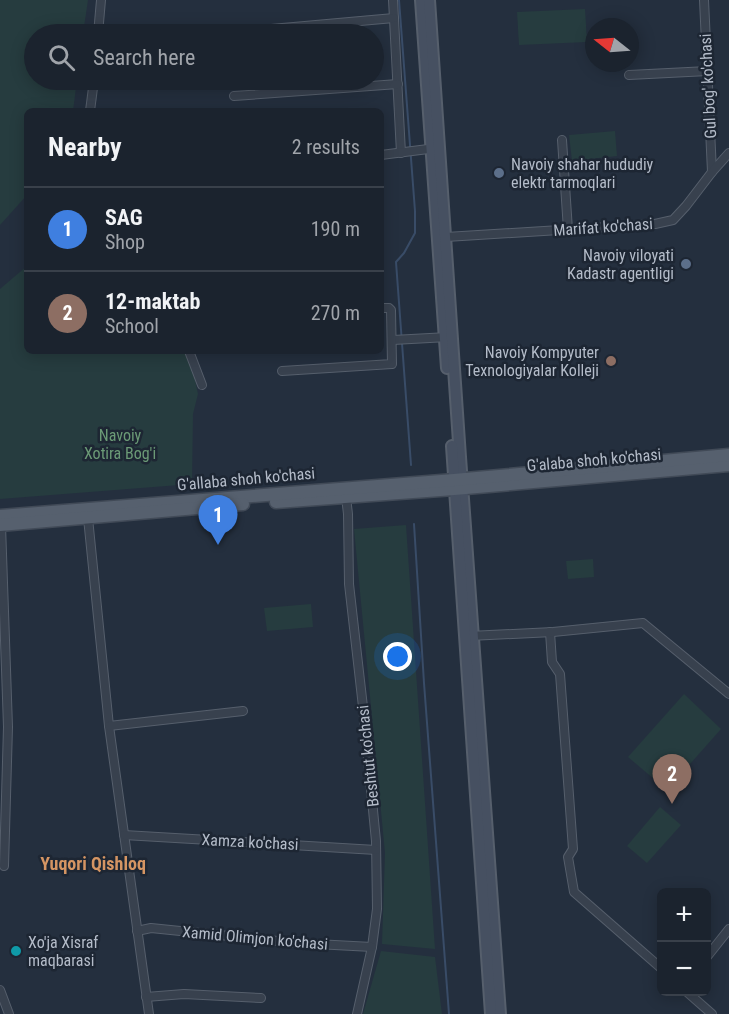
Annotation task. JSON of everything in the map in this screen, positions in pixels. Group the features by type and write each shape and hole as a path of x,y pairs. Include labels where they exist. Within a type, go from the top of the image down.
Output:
{"main road":[{"path":"421,0 435,148 469,636 500,1014"},
{"path":"429,0 435,148 446,237 448,337"},
{"name":"G'alaba shoh ko'chasi","path":"494,475 729,455"},
{"name":"G'alaba shoh ko'chasi","path":"458,484 729,465"},
{"name":"G'allaba shoh ko'chasi","path":"0,525 346,497 458,484 494,475"},
{"name":"G'allaba shoh ko'chasi","path":"0,516 458,484"},
{"path":"469,636 491,1014"}],"street":[{"path":"99,24 101,0"},
{"path":"393,0 401,153"},
{"name":"Gul bog' ko'chasi","path":"704,0 712,172"},
{"path":"326,24 394,18"},
{"path":"629,75 708,71"},
{"path":"384,85 398,84"},
{"path":"90,108 92,90"},
{"path":"234,96 316,90"},
{"path":"562,140 568,230"},
{"path":"384,155 435,148"},
{"name":"Marifat ko'chasi","path":"446,237 655,224 673,220 729,153"},
{"path":"282,371 392,364 391,310 384,308"},
{"path":"393,340 448,337"},
{"path":"190,354 202,385"},
{"name":"Beshtut ko'chasi","path":"346,497 349,584 376,850 377,909 372,947 357,1014"},
{"path":"88,518 110,726 149,1014"},
{"path":"0,525 8,727 4,866"},
{"path":"469,636 550,632 643,623 729,694"},
{"path":"550,632 552,662 560,674 573,849 568,858 574,892 657,965"},
{"path":"110,726 243,711"},
{"name":"Xamza ko'chasi","path":"124,835 376,850"},
{"name":"Xamid Olimjon ko'chasi","path":"137,931 151,928 297,943 372,947"},
{"path":"711,952 729,929"},
{"path":"0,990 9,1014"},
{"path":"146,997 184,994 261,998"},
{"path":"692,996 712,1014"}],"green space":[{"path":"0,0 88,0 84,24 24,24 24,90 76,90 73,108 24,108 24,198 0,225"},
{"path":"585,9 585,42 519,45 517,12"},
{"path":"615,131 617,156 572,161 569,135"},
{"name":"Navoiy Xotira Bog'i","path":"24,269 24,354 186,354 198,394 193,414 192,484 0,499 0,289"},
{"path":"406,525 435,949 382,944 385,853 354,529"},
{"path":"593,559 594,577 568,579 566,561"},
{"path":"311,604 313,627 267,631 264,608"},
{"path":"684,694 721,729 667,790 628,757"},
{"path":"660,807 681,825 647,863 627,846"},
{"path":"381,951 435,957 442,1014 363,1014"}],"waterway":[{"path":"399,0 415,211 415,233 396,262 411,465"},
{"path":"414,524 449,1014"}],"place":[{"name":"Navoiy shahar hududiy elektr tarmoqlari","path":"499,173"},
{"name":"Navoiy viloyati Kadastr agentligi","path":"686,264"},
{"name":"Navoiy Kompyuter Texnologiyalar Kolleji","path":"611,361"},
{"name":"SAG","path":"218,545"},
{"name":"12-maktab","path":"672,804"},
{"name":"Xo'ja Xisraf maqbarasi","path":"16,951"}],"district":[{"name":"Yuqori Qishloq","path":"93,863"}]}
